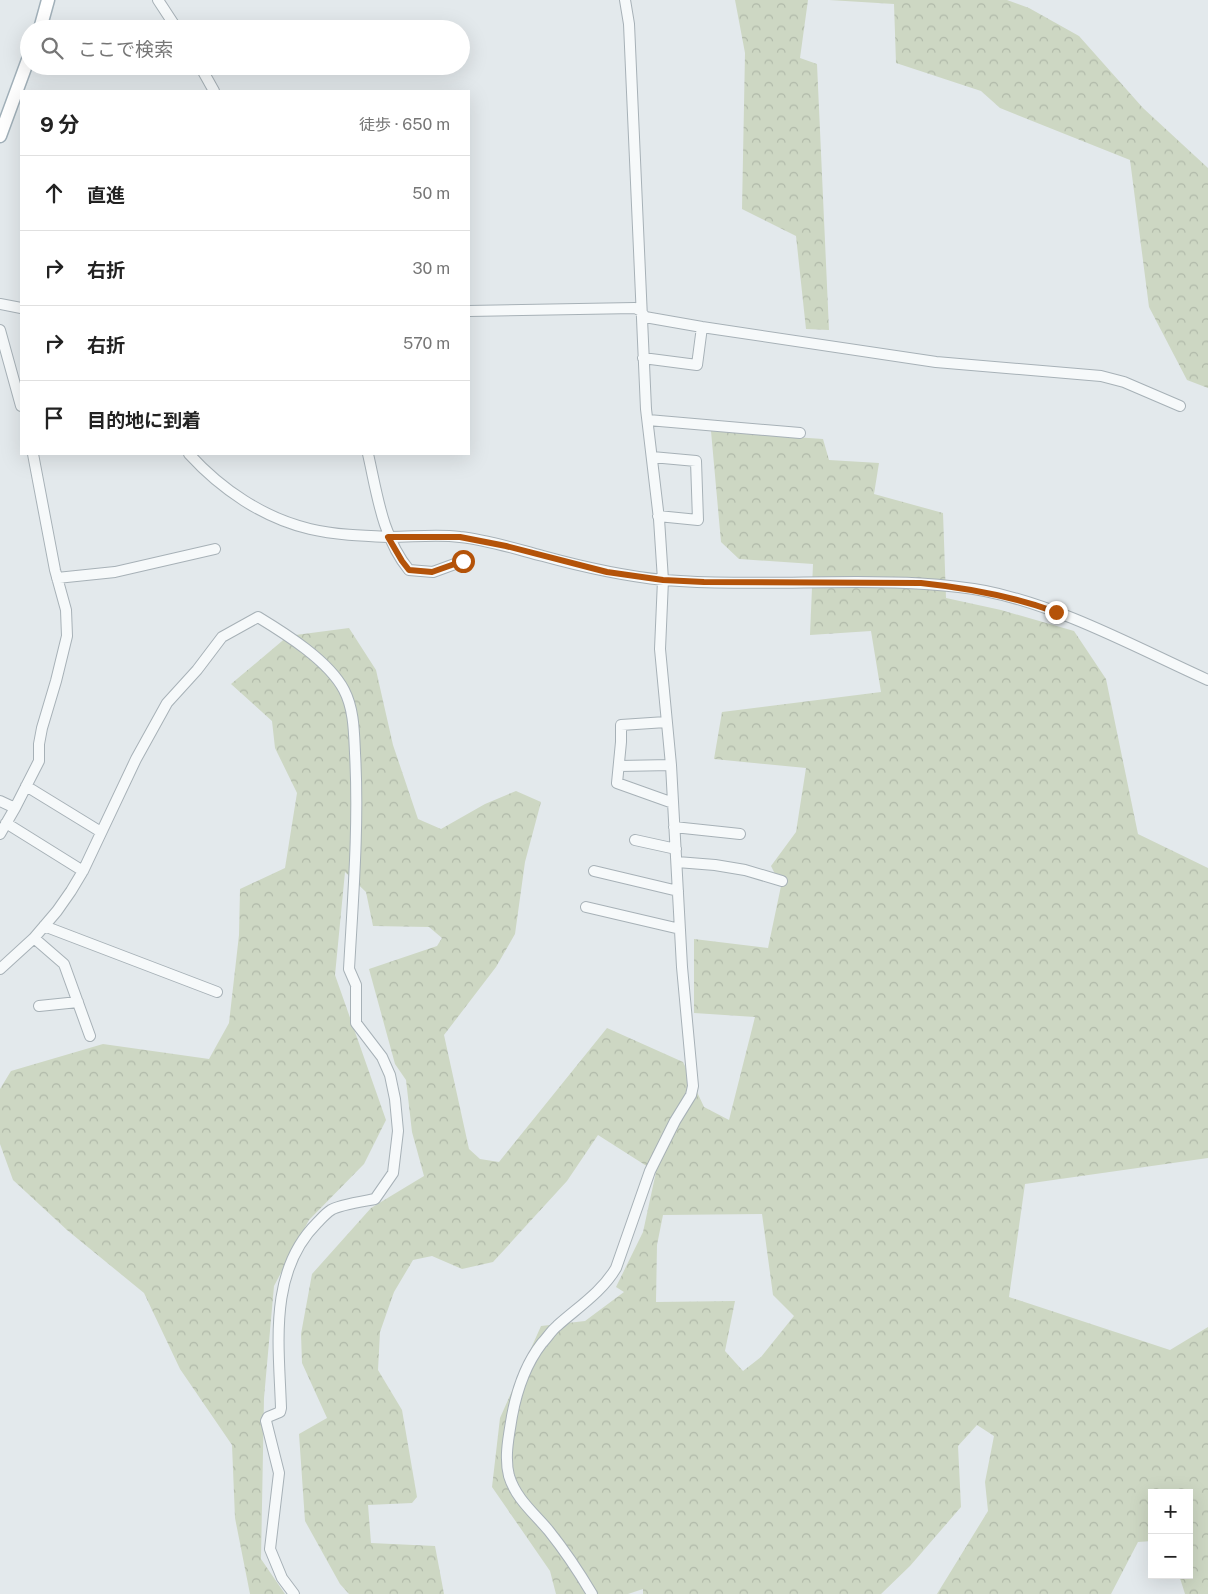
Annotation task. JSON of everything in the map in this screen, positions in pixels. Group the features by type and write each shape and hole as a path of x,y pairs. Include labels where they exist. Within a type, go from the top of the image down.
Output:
{"main road":[{"path":"42,20 48,0"},
{"path":"0,134 22,75"}],"street":[{"path":"158,0 171,20"},
{"path":"592,1594 581,1574 566,1554 526,1507 514,1489 509,1476 507,1456 516,1394 522,1376 534,1353 555,1327 592,1297 612,1276 623,1252 650,1171 675,1121 691,1095 693,1075 680,929 671,765 660,649 663,580 648,420 641,311 629,24 625,0"},
{"path":"205,75 213,90"},
{"path":"0,304 20,308"},
{"path":"470,310 635,308 641,311 645,317 936,362 1101,376 1124,382 1180,406"},
{"path":"644,358 697,365 702,327"},
{"path":"0,330 20,402"},
{"path":"648,420 800,433"},
{"path":"0,834 39,761 39,744 42,728 67,636 66,610 57,578 33,455"},
{"path":"190,455 232,492 252,505 295,525 326,532 388,537 460,537 506,546 607,572 663,580 704,582 921,583 985,591 1021,600 1056,612 1208,680"},
{"path":"368,455 388,537 409,570 432,572 463,561"},
{"path":"652,457 696,461 698,520 658,516"},
{"path":"57,578 115,572 215,549"},
{"path":"0,968 34,938 57,911 82,871 136,759 167,703 197,670 222,637 258,617 279,629 326,666 337,678 345,692 354,718 357,780 349,969 356,985 356,1023 382,1057 390,1075 398,1130 393,1173 375,1199 331,1209 306,1234 292,1258 284,1287 278,1318 281,1408 280,1412 268,1417 266,1421 279,1473 270,1549 282,1578 294,1594"},
{"path":"666,722 621,725 617,783 673,803"},
{"path":"619,766 671,765"},
{"path":"26,786 101,832"},
{"path":"0,801 15,808"},
{"path":"6,823 82,871"},
{"path":"674,827 740,834"},
{"path":"635,840 676,849"},
{"path":"677,862 745,870 782,881"},
{"path":"594,871 678,891"},
{"path":"586,907 680,929"},
{"path":"44,926 216,992"},
{"path":"34,938 64,964 90,1036"},
{"path":"39,1006 78,1002"}],"green space":[{"path":"735,0 808,0 800,58 817,64 829,330 806,329 796,236 742,209 745,53"},
{"path":"829,0 1007,0 1029,8 1079,36 1143,108 1208,168 1208,388 1187,380 1149,307 1130,160 1000,108 981,91 896,63 894,4"},
{"path":"711,431 823,439 829,460 879,463 874,494 943,513 946,598 1001,610 1074,631 1106,679 1138,834 1208,868 1208,1158 1025,1184 1009,1297 1170,1350 1208,1327 1208,1594 1185,1594 1180,1579 1193,1579 1193,1489 1148,1489 1148,1541 1138,1542 1111,1594 937,1594 988,1511 985,1482 994,1436 977,1425 958,1446 961,1507 910,1566 881,1594 643,1594 643,1589 628,1594 556,1594 550,1571 492,1487 500,1418 541,1326 585,1321 624,1292 616,1287 643,1232 656,1172 598,1135 567,1181 493,1262 462,1269 432,1256 413,1260 394,1292 380,1332 378,1370 402,1410 417,1497 412,1503 368,1505 371,1543 435,1546 444,1594 349,1594 340,1584 305,1521 299,1434 327,1418 302,1363 301,1334 312,1274 371,1208 424,1176 412,1132 406,1080 395,1064 369,969 437,946 442,938 429,927 373,926 366,892 345,872 335,975 386,1120 364,1164 309,1220 274,1286 264,1398 261,1559 285,1594 250,1594 235,1518 232,1445 180,1369 144,1293 67,1230 13,1180 0,1144 0,1089 11,1071 103,1044 209,1059 229,1023 239,935 240,889 285,868 297,793 275,748 272,721 231,684 288,636 349,628 376,670 393,745 418,819 441,829 485,804 516,791 541,802 525,862 515,934 496,967 444,1035 469,1149 480,1159 499,1162 607,1028 683,1062 704,1107 729,1120 755,1017 694,1013 694,939 768,948 781,886 771,866 796,832 806,768 714,759 722,712 881,692 871,631 810,635 813,564 739,559 721,542","holes":["762,1214 773,1295 794,1316 761,1357 743,1371 725,1351 735,1301 656,1302 657,1245 663,1215"]}],"route":[{"path":"463,561 432,572 409,570 388,537 460,537 506,546 607,572 663,580 704,582 890,582 953,586 985,591 1021,600 1056,612"}]}
